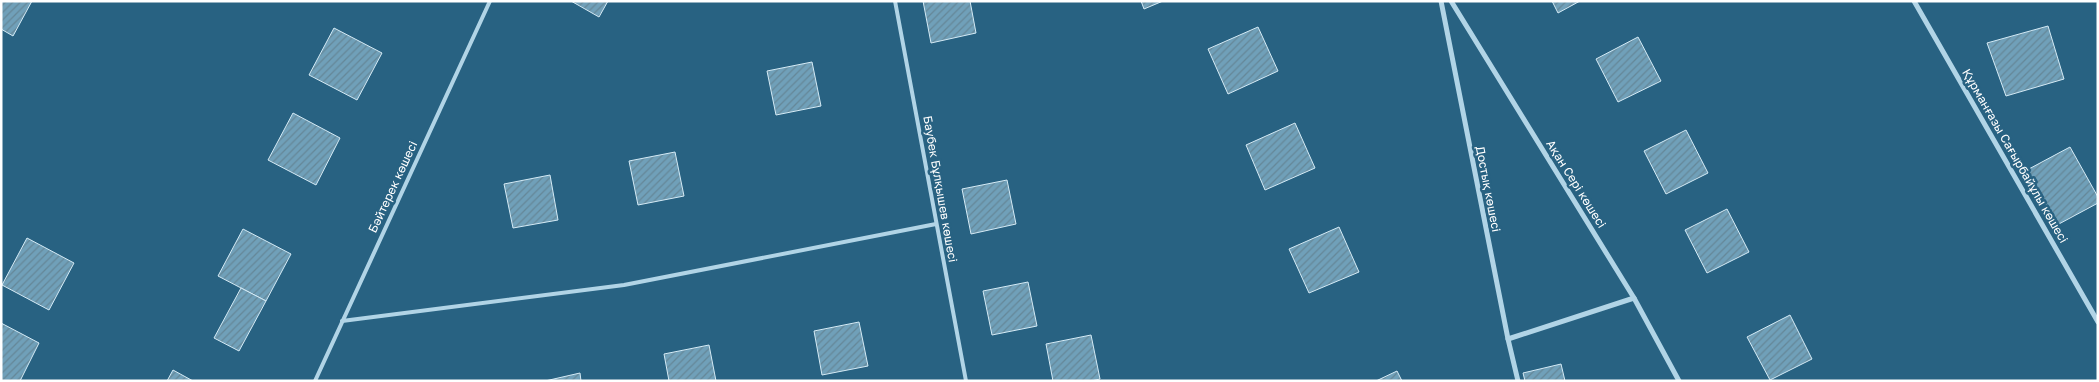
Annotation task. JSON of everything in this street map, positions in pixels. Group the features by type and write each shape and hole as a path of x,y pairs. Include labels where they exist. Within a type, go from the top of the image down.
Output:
{"street":[{"name":"Достық көшесі","path":"1441,1 1518,381"},
{"name":"Ақан Сері көшесі","path":"1451,1 1634,298 1679,381"},
{"name":"Құрманғазы Сағырбайұлы көшесі","path":"1914,1 2098,322"},
{"path":"1508,339 1634,298"}],"lane":[{"name":"Бәйтерек көшесі","path":"315,381 490,1"},
{"name":"Баубек Бұлқышев көшесі","path":"895,1 966,381"},
{"path":"342,321 624,285 936,224"}],"building":[{"path":"1,1 32,1 13,36 1,29"},
{"path":"571,1 608,1 599,17"},
{"path":"923,1 970,1 976,33 931,43"},
{"path":"1141,1 1163,1 1144,9"},
{"path":"1552,1 1580,1 1558,13"},
{"path":"2048,26 2064,79 2006,96 1987,43"},
{"path":"1258,27 1278,71 1228,94 1208,49"},
{"path":"334,28 382,53 357,100 309,75"},
{"path":"1638,37 1661,81 1618,102 1596,59"},
{"path":"812,62 821,106 776,115 767,71"},
{"path":"293,113 340,138 316,185 268,160"},
{"path":"1295,123 1315,168 1265,190 1246,145"},
{"path":"1686,130 1708,173 1666,194 1644,151"},
{"path":"2070,147 2098,197 2098,203 2057,225 2027,170"},
{"path":"675,152 684,196 638,205 629,161"},
{"path":"550,175 558,220 513,228 504,184"},
{"path":"1007,180 1016,224 971,234 962,189"},
{"path":"1727,209 1749,252 1707,273 1685,230"},
{"path":"1339,227 1359,272 1309,293 1289,249"},
{"path":"243,229 291,254 266,301 218,276"},
{"path":"27,238 74,263 49,310 2,285"},
{"path":"1028,282 1037,326 992,335 983,291"},
{"path":"241,288 266,301 239,351 214,338"},
{"path":"1790,315 1812,359 1770,380 1747,337"},
{"path":"859,322 868,366 822,375 814,331"},
{"path":"1,323 39,343 20,381 1,381"},
{"path":"1091,335 1100,379 1091,381 1053,381 1046,344"},
{"path":"709,345 716,381 669,381 664,354"},
{"path":"1561,364 1565,381 1525,381 1523,373"},
{"path":"173,370 193,381 167,381"},
{"path":"1397,371 1402,381 1376,381"},
{"path":"580,373 581,381 545,381"}]}
